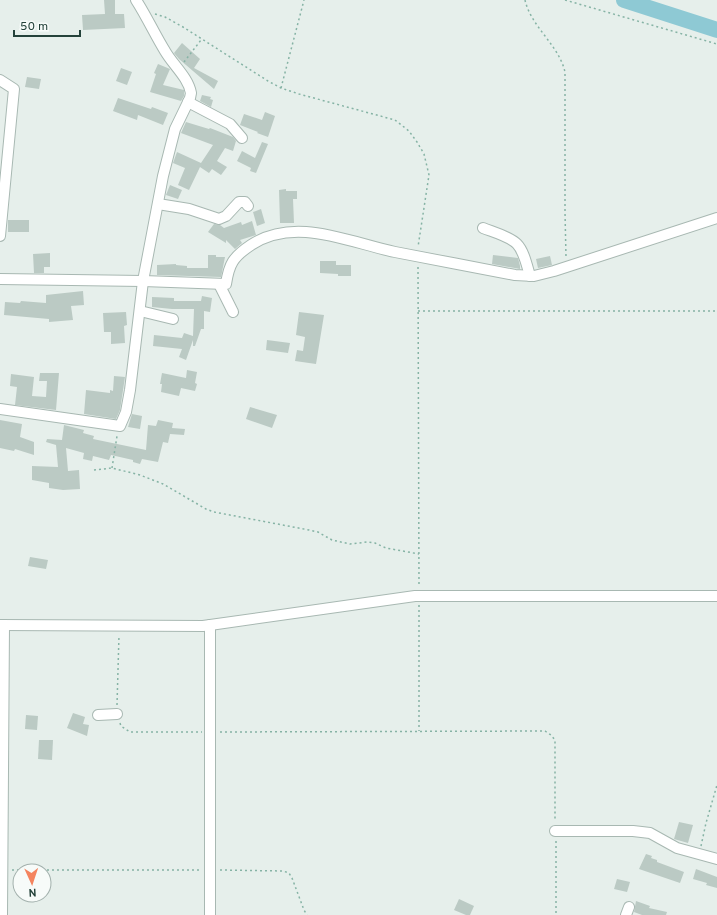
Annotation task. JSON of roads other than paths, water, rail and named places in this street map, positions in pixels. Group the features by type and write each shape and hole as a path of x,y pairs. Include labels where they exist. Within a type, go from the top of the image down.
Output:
{"street":[{"path":"0,409 119,426 126,412 143,281 163,176 175,129 191,93 191,89 165,52 146,14 136,0"},
{"path":"0,80 14,88 0,236"},
{"path":"188,102 230,124 242,138"},
{"path":"158,204 188,209 219,220 226,216 239,202 245,202 248,206"},
{"path":"0,279 226,284 228,269 236,256 263,238 283,232 309,232 418,256 515,275 530,276 566,267 717,218"},
{"path":"483,228 508,238 517,244 524,258 530,276"},
{"path":"219,284 233,312"},
{"path":"140,311 173,319"},
{"path":"2,915 2,625 210,625 419,596 717,596"},
{"path":"210,625 210,915"},
{"path":"98,715 117,714"},
{"path":"556,830 633,831 650,833 677,848 717,859"}],"waterway":[{"path":"624,0 717,30"}]}
